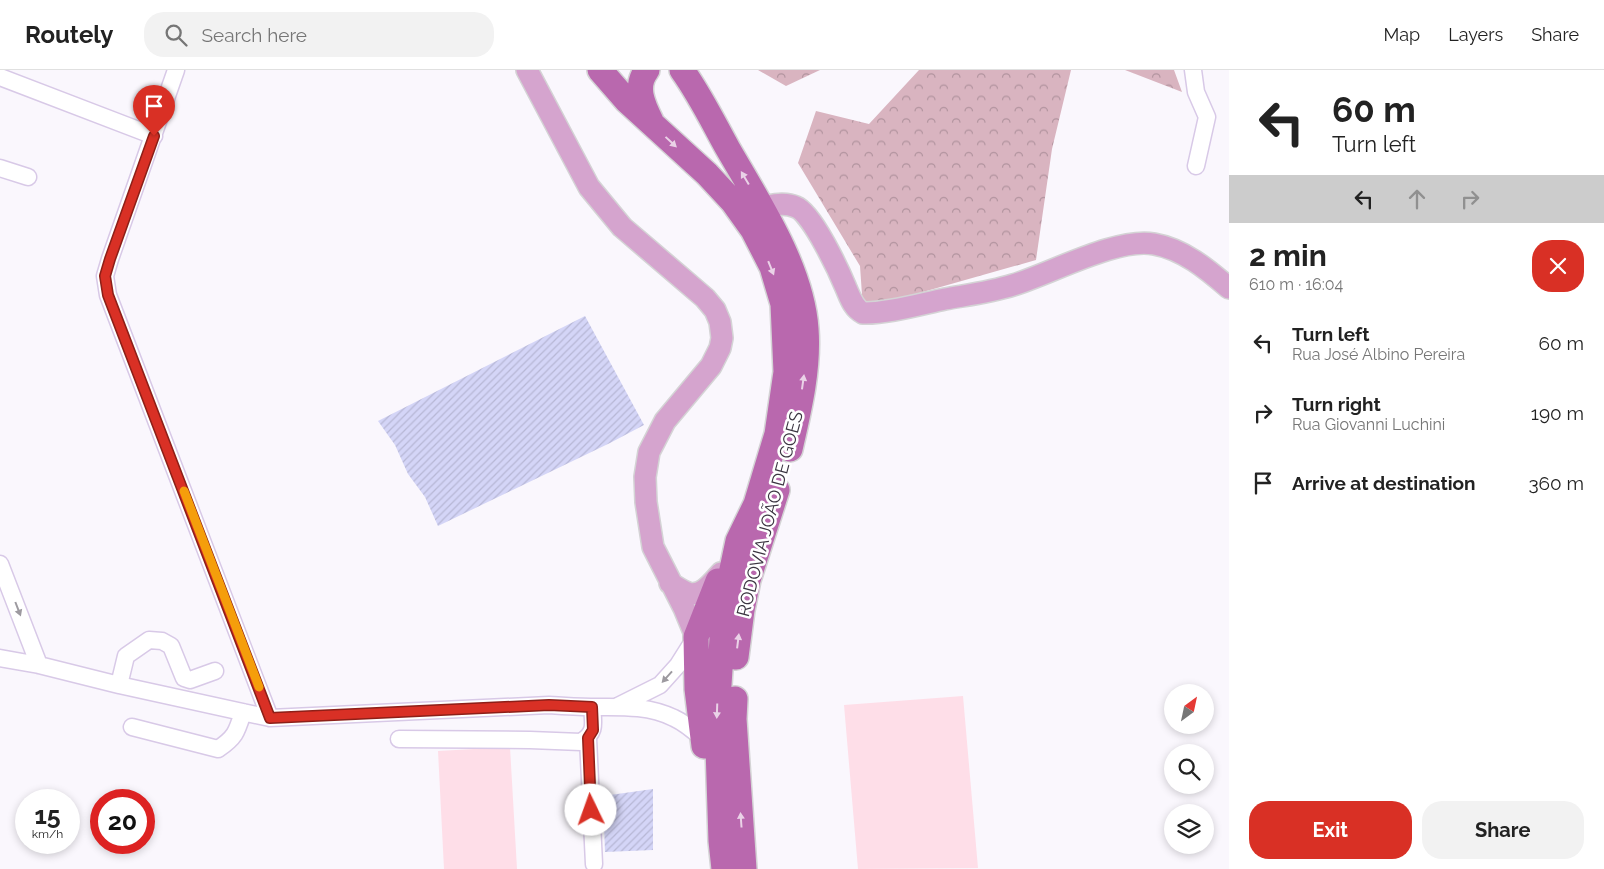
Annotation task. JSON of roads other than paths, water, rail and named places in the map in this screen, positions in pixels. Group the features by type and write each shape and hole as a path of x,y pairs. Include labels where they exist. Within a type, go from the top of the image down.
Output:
{"highway":[{"name":"RODOVIA JOÃO DE GOES","path":"600,70 627,101 707,174 732,202 753,230 772,267 783,304 786,372 777,434 756,504 738,541 724,607 717,716 721,841 724,869"},
{"path":"647,70 640,83 640,94 653,125"},
{"path":"663,70 685,87 711,118"},
{"name":"RODOVIA JOÃO DE GOES","path":"682,70 698,93 762,207 787,260 800,296 806,328 806,357 799,409 790,451 748,580 736,660 734,719 744,869"},
{"path":"721,841 702,738 697,689 696,637 722,571 738,541"}],"main road":[{"path":"527,70 590,187 622,227 705,298 720,322 722,338 720,348 711,366 665,421 649,452 645,477 646,502 653,547 684,608 696,637"},
{"path":"762,207 784,203 802,210 838,269 855,307 862,313 910,306 1012,286 1113,248 1133,244 1152,244 1172,248 1196,262 1229,288"},
{"path":"670,582 688,593 700,593 708,588 722,571"}],"street":[{"path":"176,70 105,276 108,295 270,718"},
{"path":"1192,70 1196,92 1207,117 1196,166"},
{"path":"0,77 154,136"},
{"path":"0,168 28,176"},
{"path":"0,564 39,665"},
{"path":"618,706 660,685 678,665 696,637"},
{"path":"119,685 126,656 148,640 162,641 171,646 184,678 190,680 215,671"},
{"path":"0,658 39,665 119,685 270,718 549,705 618,706 654,710 674,718 702,738"},
{"path":"399,739 581,742 588,738 593,730 592,707"},
{"path":"132,727 218,749 229,742 235,734 244,712"},
{"path":"588,738 594,864"}]}
